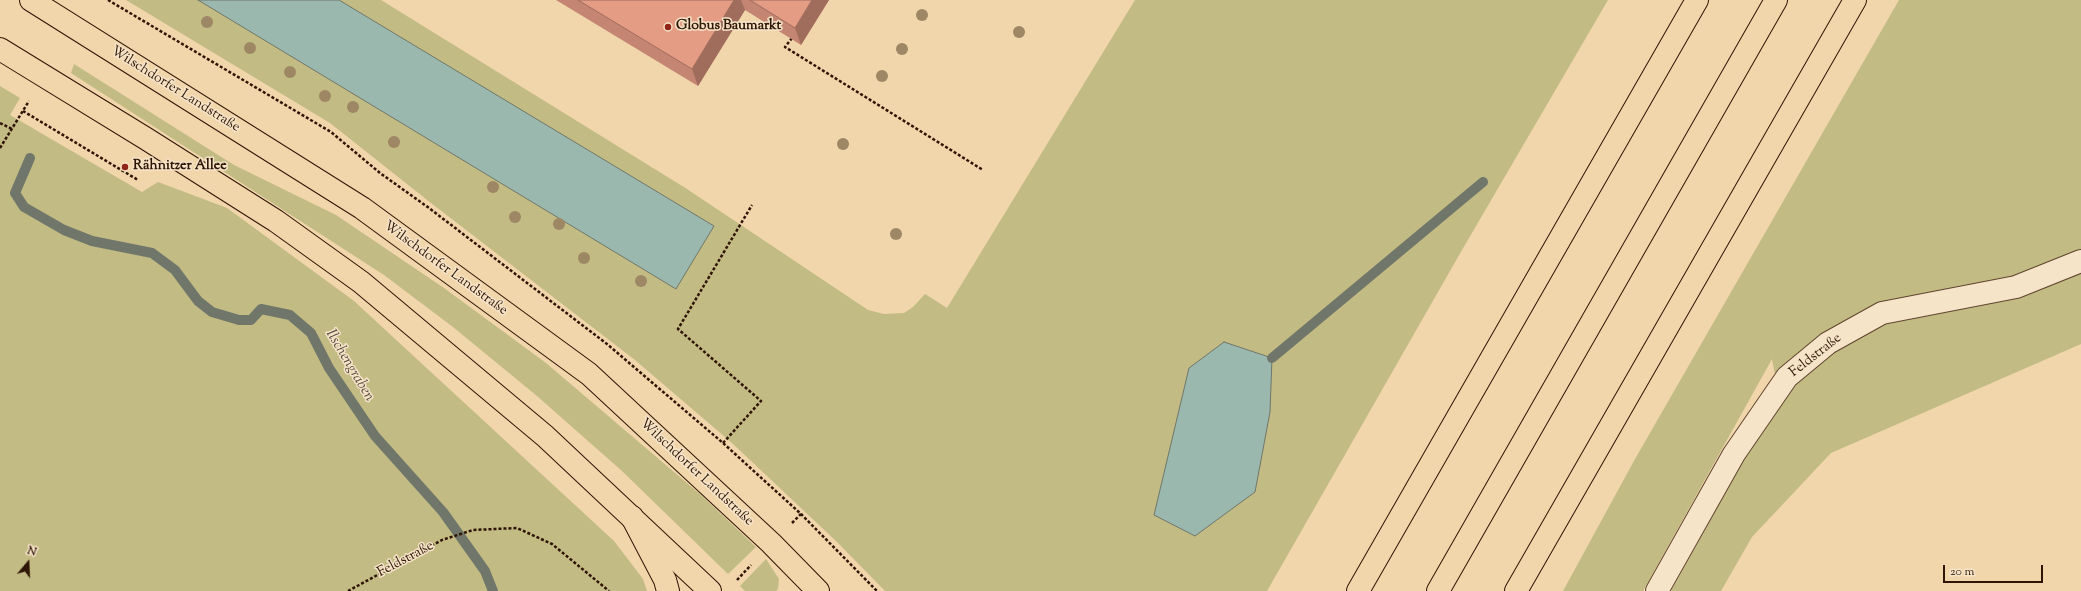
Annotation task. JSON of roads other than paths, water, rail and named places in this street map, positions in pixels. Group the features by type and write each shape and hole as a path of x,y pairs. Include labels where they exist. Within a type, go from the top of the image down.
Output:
{"main road":[{"name":"Wilschdorfer Landstraße","path":"31,0 362,208 589,374 771,543 818,591"},
{"path":"1358,591 1696,0"},
{"path":"1438,591 1776,0"},
{"path":"1516,591 1855,0"},
{"path":"0,49 145,138 269,217 361,282 545,436 710,591"},
{"path":"632,517 665,580 668,591"}],"street":[{"name":"Feldstraße","path":"1657,591 1734,454 1787,378 1828,343 1882,313 2016,287 2081,261"}],"water":[{"path":"198,0 339,0 714,226 676,289"},
{"path":"1224,342 1272,358 1270,412 1255,492 1195,536 1154,515 1189,368"}],"waterway":[{"name":"Ilschengraben","path":"30,158 15,193 24,207 64,230 92,241 152,253 175,270 198,301 212,312 239,320 251,320 261,309 290,315 311,333 329,368 375,436 443,512 485,571 493,591"},
{"path":"1272,358 1483,182"}],"place":[{"name":"Globus Baumarkt","path":"668,27"},
{"name":"Rähnitzer Allee","path":"125,167"}]}
